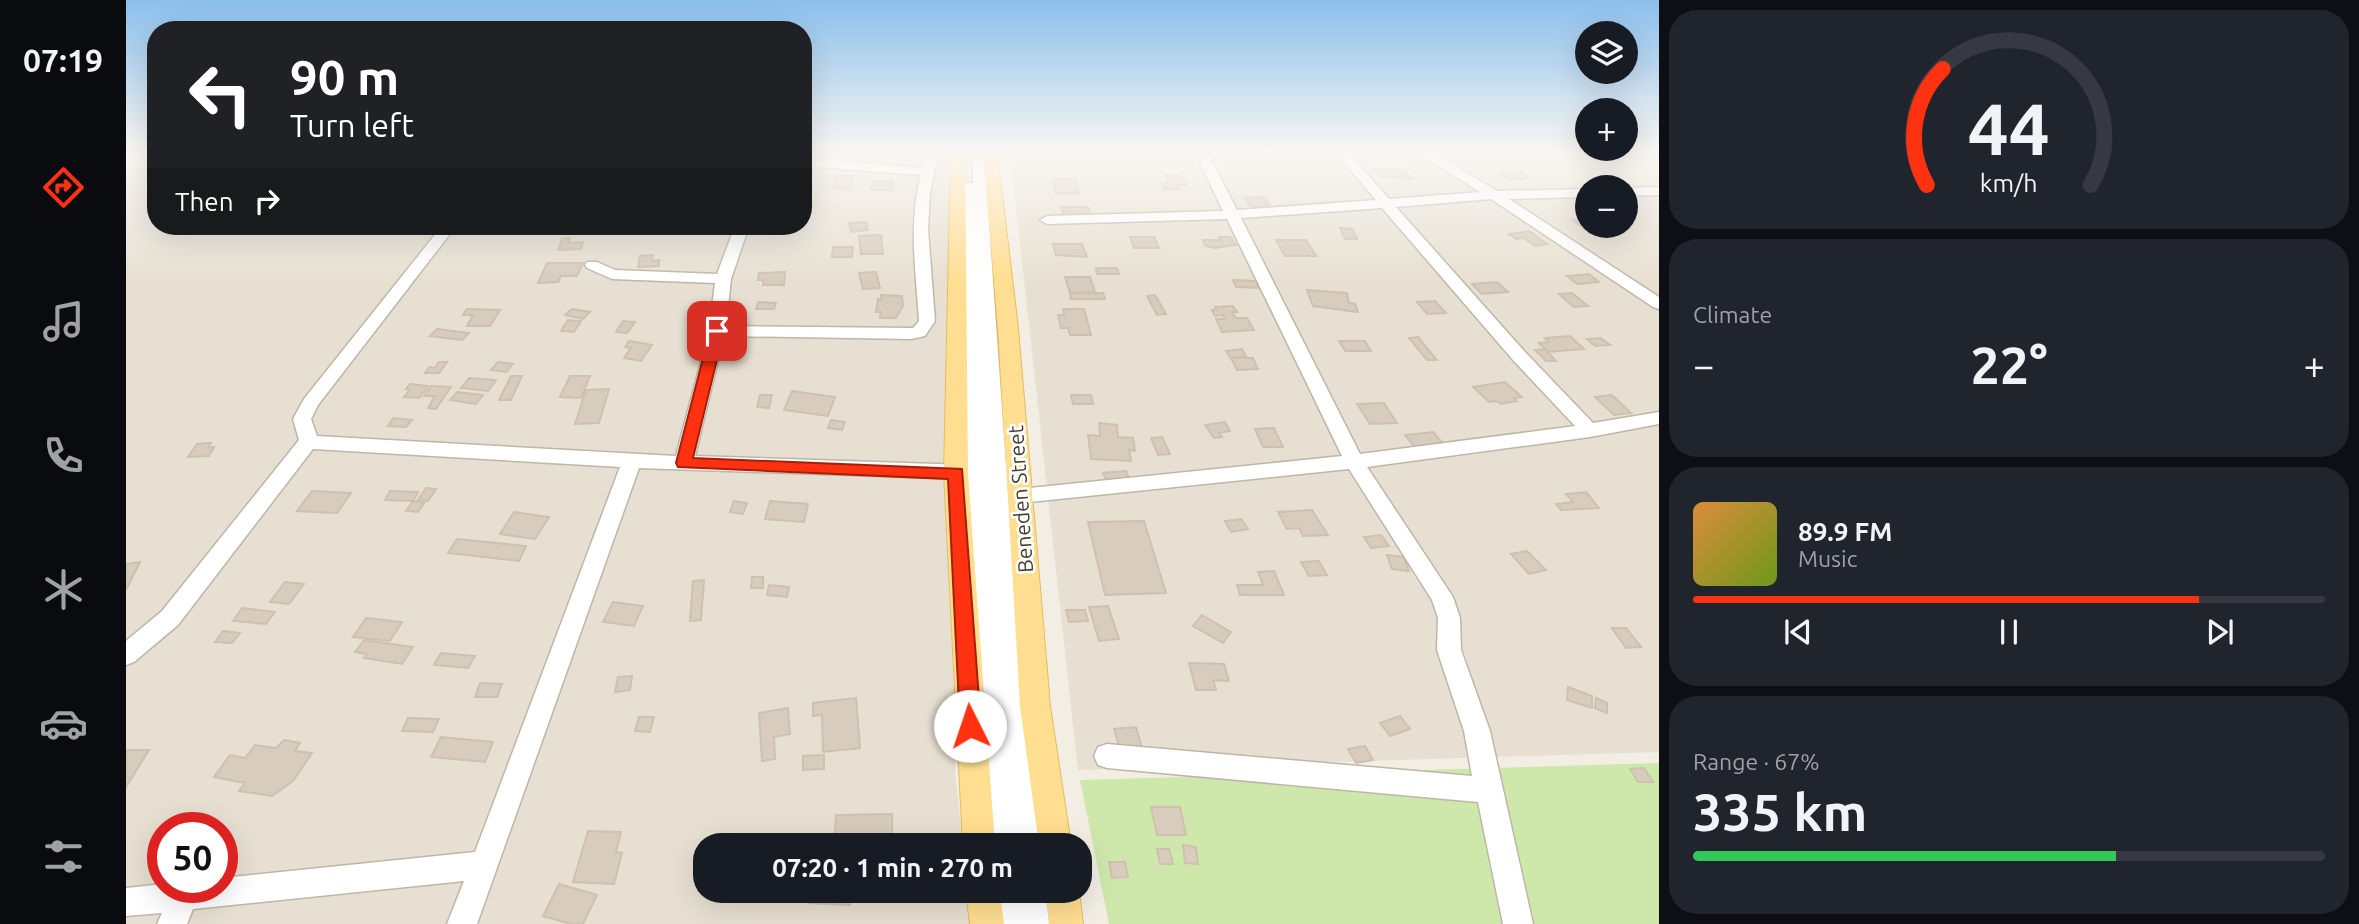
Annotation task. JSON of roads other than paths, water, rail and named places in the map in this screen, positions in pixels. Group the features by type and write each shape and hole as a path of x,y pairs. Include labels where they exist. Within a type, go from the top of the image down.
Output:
{"main road":[{"name":"Beneden Street","path":"963,195 994,478 1035,706 1053,833"},
{"name":"Beneden Street","path":"979,833 994,478 1008,328 994,195"},
{"path":"985,903 987,924"},
{"path":"1063,903 1066,924"}],"street":[{"path":"717,331 911,334 919,331 927,321 921,229 923,195"},
{"path":"969,195 970,302 994,478 1015,704 1031,833"},
{"path":"980,195 994,478 992,705 1007,833"},
{"path":"1222,195 1354,461 1442,597 1449,618 1449,650 1477,731 1518,924"},
{"path":"1377,195 1519,356 1590,430"},
{"path":"1047,220 1232,215 1492,195"},
{"path":"1494,195 1659,304"},
{"path":"442,235 310,403 302,418 304,432 309,441 321,444 632,461 994,478 1354,461 1590,430 1659,418"},
{"path":"684,463 717,331 723,279 739,235"},
{"path":"592,265 612,274 723,279"},
{"path":"130,651 170,618 309,441"},
{"path":"462,924 632,461"},
{"path":"1107,756 1488,790"},
{"path":"238,890 483,865"},
{"path":"126,902 147,899"},
{"path":"173,924 181,903"},
{"path":"1014,903 1017,924"},
{"path":"1038,903 1041,924"}]}
